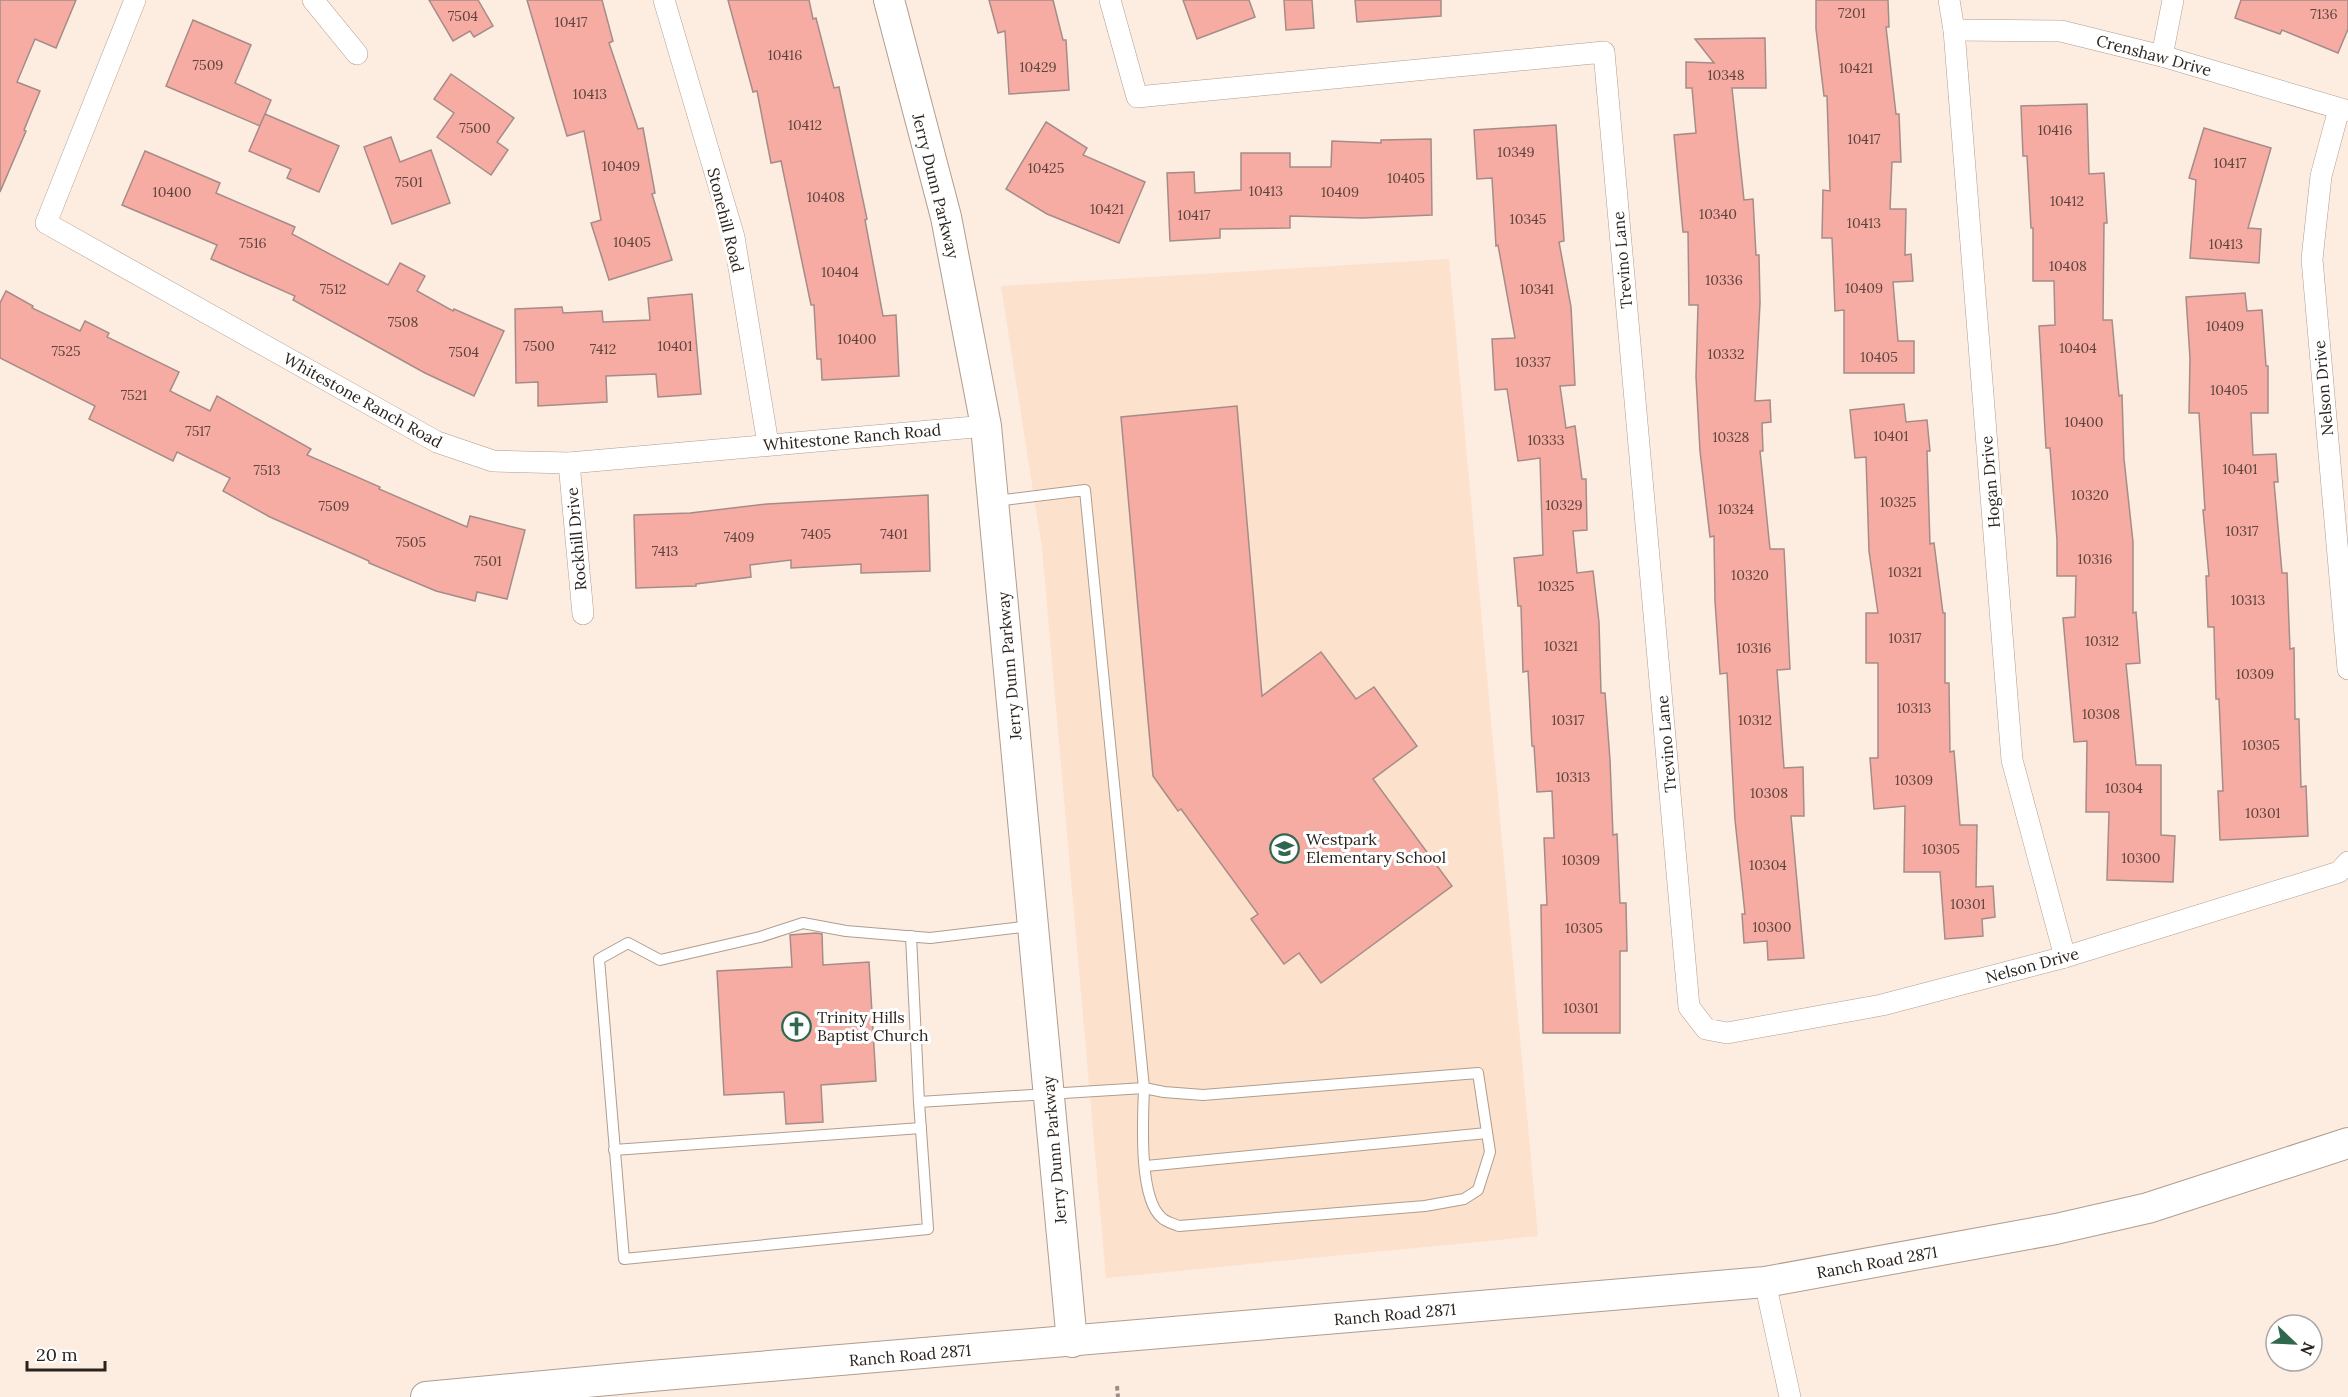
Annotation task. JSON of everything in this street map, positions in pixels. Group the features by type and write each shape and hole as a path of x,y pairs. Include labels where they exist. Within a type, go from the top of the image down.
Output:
{"main road":[{"name":"Jerry Dunn Parkway","path":"888,0 946,217 987,426 1072,1341"},
{"name":"Ranch Road 2871","path":"426,1397 1765,1282 2056,1229 2148,1208 2348,1143"}],"street":[{"name":"Whitestone Ranch Road","path":"135,0 46,224 437,442 493,461 569,463 987,426"},
{"path":"313,0 357,54"},
{"name":"Stonehill Road","path":"664,0 734,237 768,444"},
{"name":"Trevino Lane","path":"1110,0 1137,97 1604,52 1689,1007 1706,1029"},
{"name":"Hogan Drive","path":"1949,0 1954,30 2012,760 2065,957"},
{"path":"2162,56 2173,0"},
{"name":"Crenshaw Drive","path":"1954,30 2061,31 2162,56 2344,110"},
{"name":"Nelson Drive","path":"2344,110 2321,176 2312,259 2348,669"},
{"name":"Rockhill Drive","path":"569,463 583,614"},
{"name":"Nelson Drive","path":"1706,1029 1727,1033 1882,1005 2065,957 2339,872 2348,862"},
{"path":"1765,1282 1790,1397"}],"lane":[{"path":"919,1102 1144,1088 1203,1095 1478,1073 1490,1152 1478,1190 1464,1199 1425,1206 1179,1226 1161,1218 1148,1194 1143,1134 1144,1088 1085,490 993,501"},
{"path":"911,936 928,1229 624,1259 599,959 628,943 660,960 760,937 803,923 846,931 911,936 930,938 1033,925"},
{"path":"614,1150 921,1128"},
{"path":"1146,1166 1487,1133"}],"path":[{"path":"1117,1386 1118,1397"}],"shaded area":[{"name":"Westpark Elementary School","path":"1449,259 1538,1236 1106,1278 1042,548 1001,286"}],"building":[{"path":"0,0 76,0 56,48 35,39 17,82 40,91 0,192"},
{"path":"429,0 478,0 493,26 474,37 470,31 453,41"},
{"path":"527,0 602,0 613,41 609,43 638,129 643,128 655,193 652,194 672,260 609,280 591,223 601,220 584,131 567,136"},
{"path":"728,0 809,0 813,19 816,18 834,88 839,87 867,219 865,220 883,316 896,315 899,376 822,380 821,359 817,359 814,305 811,305 781,161 771,163 757,91 753,92"},
{"path":"989,0 1053,0 1063,40 1066,40 1069,90 1009,94 1005,31 998,33"},
{"path":"1183,0 1249,0 1255,17 1197,39"},
{"path":"1284,0 1312,0 1314,28 1286,30"},
{"path":"1355,0 1441,0 1441,16 1357,22"},
{"path":"1816,0 1888,0 1889,27 1886,27 1896,114 1899,114 1901,162 1892,162 1890,209 1906,209 1905,255 1911,254 1913,281 1893,282 1898,341 1914,341 1914,373 1844,373 1844,310 1835,311 1832,238 1822,238 1823,190 1830,191 1827,96 1824,96 1816,29"},
{"path":"2241,0 2348,0 2348,29 2338,53 2282,30 2280,34 2235,18"},
{"path":"193,20 251,45 235,83 271,100 260,126 166,86"},
{"path":"1765,38 1766,88 1732,88 1744,200 1753,199 1756,255 1759,255 1760,303 1755,401 1770,400 1771,422 1762,423 1763,451 1760,451 1770,549 1784,549 1790,669 1777,670 1784,768 1803,767 1804,816 1791,816 1804,958 1768,960 1767,941 1744,943 1742,914 1745,914 1735,820 1727,673 1720,674 1715,601 1714,536 1710,537 1700,451 1696,377 1698,305 1689,305 1688,232 1683,232 1674,135 1696,133 1692,88 1686,88 1686,62 1714,63 1695,39"},
{"path":"451,74 514,118 497,142 508,150 491,175 437,137 454,113 434,99"},
{"path":"2087,104 2089,174 2104,173 2107,223 2104,223 2103,320 2112,320 2119,396 2122,395 2124,459 2133,542 2133,613 2136,612 2140,663 2126,664 2136,765 2161,765 2161,835 2175,836 2173,882 2107,880 2109,812 2086,812 2087,741 2074,742 2063,618 2075,617 2076,576 2057,576 2057,540 2050,448 2046,448 2039,326 2055,325 2054,281 2033,281 2033,228 2031,228 2027,156 2023,156 2021,106"},
{"path":"265,114 339,146 319,192 287,178 291,169 249,151"},
{"path":"1046,122 1087,148 1083,155 1145,182 1119,243 1047,214 1006,189"},
{"path":"1556,125 1564,241 1559,242 1571,307 1575,385 1560,386 1566,428 1575,426 1582,479 1586,479 1587,530 1573,531 1577,573 1593,571 1599,622 1601,693 1605,693 1613,835 1617,834 1620,903 1626,903 1627,951 1620,951 1620,1033 1543,1033 1541,905 1547,905 1544,838 1554,838 1552,791 1537,792 1528,671 1523,672 1521,606 1518,606 1514,558 1543,555 1540,458 1518,461 1507,389 1495,390 1492,339 1515,338 1498,245 1496,246 1492,178 1477,179 1474,130"},
{"path":"2204,128 2271,148 2248,228 2261,229 2259,263 2190,258 2196,180 2189,178"},
{"path":"391,137 400,162 431,150 450,203 392,224 364,147"},
{"path":"1431,139 1432,215 1362,218 1290,216 1290,228 1220,229 1220,238 1170,241 1167,173 1194,172 1195,193 1241,190 1241,153 1290,153 1290,167 1331,167 1332,141 1381,143 1381,140"},
{"path":"145,151 220,183 216,193 295,227 292,234 388,285 400,263 425,276 417,291 453,311 454,309 504,331 474,396 425,373 293,300 295,296 211,259 217,245 122,205"},
{"path":"6,291 33,306 32,308 80,331 85,321 109,333 107,337 179,372 170,391 210,411 217,396 311,449 307,455 380,487 379,489 467,527 470,516 525,530 507,599 477,592 475,601 436,591 369,563 369,561 270,517 223,491 230,478 177,452 173,461 89,419 95,406 0,358 0,303"},
{"path":"2245,293 2247,311 2262,310 2266,366 2268,366 2268,413 2251,413 2253,455 2276,454 2278,482 2274,482 2282,573 2287,573 2290,649 2294,648 2295,719 2299,719 2301,787 2306,786 2308,836 2220,840 2218,791 2223,791 2219,699 2216,699 2214,627 2208,627 2206,576 2209,576 2203,510 2205,510 2199,413 2189,413 2190,358 2186,297"},
{"path":"692,294 701,394 658,397 656,374 606,376 607,402 538,406 538,382 516,383 515,309 562,307 563,313 602,311 603,322 650,320 648,298"},
{"path":"1904,404 1906,422 1927,420 1930,451 1927,451 1930,544 1934,543 1943,613 1945,613 1945,683 1949,683 1950,752 1954,751 1960,825 1977,825 1976,887 1993,886 1995,917 1982,919 1983,936 1945,939 1940,872 1904,872 1905,806 1874,809 1870,758 1878,758 1878,663 1866,663 1866,613 1878,613 1869,551 1866,457 1855,458 1850,410"},
{"path":"1237,406 1262,696 1321,652 1356,699 1374,687 1417,746 1373,779 1452,886 1321,983 1299,953 1284,964 1251,919 1258,914 1181,809 1178,811 1153,776 1121,417"},
{"path":"928,495 930,571 861,573 861,564 791,568 791,560 750,565 751,577 696,584 696,586 636,588 634,515 690,513 767,504"},
{"name":"Trinity Hills Baptist Church","path":"822,934 823,965 869,962 876,1081 821,1085 823,1122 786,1124 784,1092 724,1095 717,971 792,967 790,935"}],"place":[{"name":"Westpark Elementary School","path":"1285,848"},
{"name":"Trinity Hills Baptist Church","path":"796,1026"}]}
